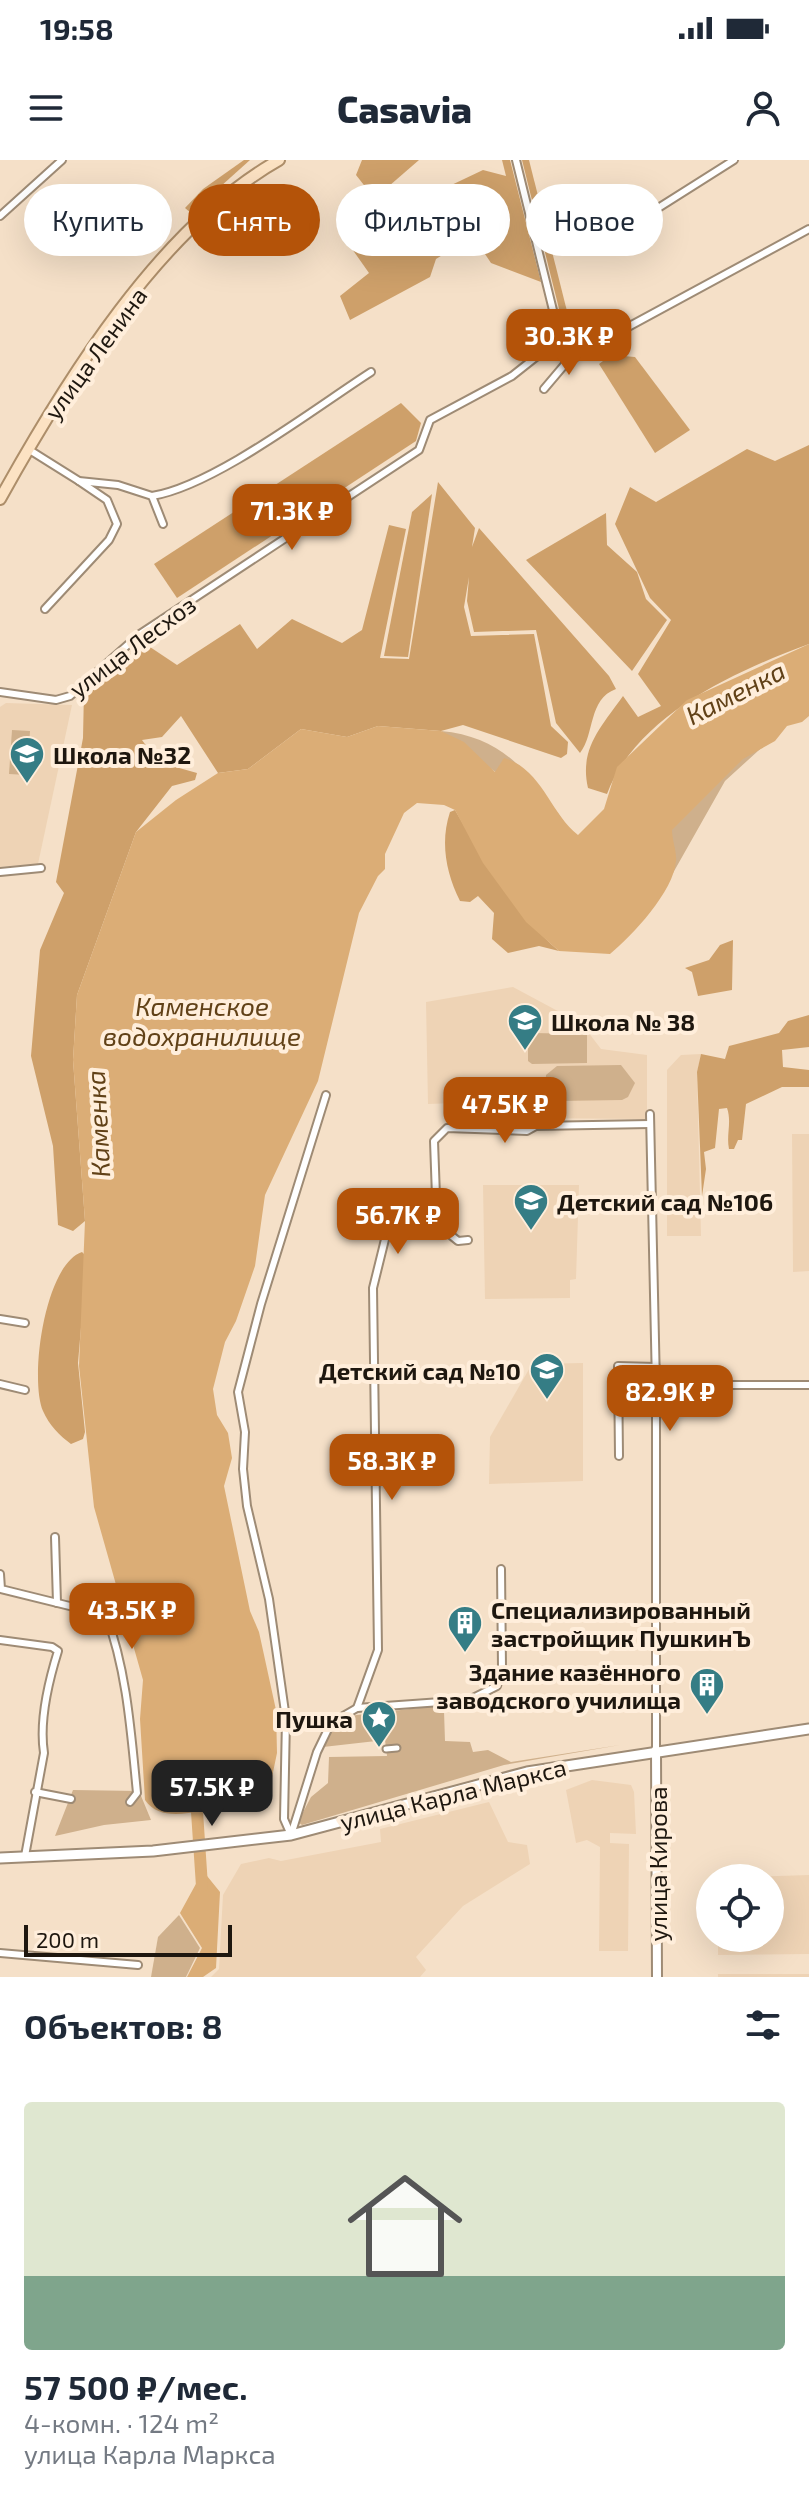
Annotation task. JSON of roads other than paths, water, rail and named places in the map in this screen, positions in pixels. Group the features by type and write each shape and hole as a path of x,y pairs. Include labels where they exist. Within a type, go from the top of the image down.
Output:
{"main road":[{"name":"улица Ленина","path":"0,499 28,449 120,314 179,240 217,201 276,161"},
{"name":"улица Карла Маркса","path":"0,1858 153,1851 291,1835 527,1772 809,1729"}],"street":[{"path":"0,216 62,160"},
{"path":"516,160 566,363"},
{"path":"663,205 734,160"},
{"path":"544,389 566,363 604,340 809,229"},
{"path":"560,338 604,340"},
{"name":"улица Лесхоз","path":"0,692 56,700 70,696 140,634 419,450 430,420 512,376 560,338"},
{"path":"79,481 118,485 152,496 174,493 209,475 371,372"},
{"path":"28,449 107,500 117,524 109,540 45,609"},
{"path":"152,496 163,524"},
{"path":"0,872 41,868"},
{"path":"291,1835 284,1819 286,1719 269,1599 247,1506 243,1469 245,1432 238,1392 261,1304 326,1095"},
{"path":"650,1114 656,1367 656,1750"},
{"path":"468,1240 458,1241 437,1224 434,1141 447,1128 527,1131 536,1126 650,1124"},
{"path":"357,1708 378,1650 373,1288 391,1215"},
{"path":"0,1319 25,1323"},
{"path":"619,1456 618,1366 656,1367"},
{"path":"0,1384 25,1390"},
{"path":"656,1385 809,1385"},
{"path":"55,1537 57,1603"},
{"path":"291,1835 317,1752 331,1723 357,1708 469,1700 497,1686 502,1668 501,1569"},
{"path":"0,1574 1,1589 106,1615 114,1636 130,1718 137,1793 130,1802"},
{"path":"0,1640 52,1647 58,1651 50,1677 42,1740 44,1753 25,1856"},
{"path":"386,1749 397,1748"},
{"name":"улица Кирова","path":"656,1750 657,1977"},
{"path":"35,1792 71,1799"},
{"path":"0,1953 138,1965"}],"water":[{"name":"Каменское водохранилище","path":"809,644 809,716 802,722 787,726 775,741 743,759 672,830 676,861 668,886 640,925 610,954 559,951 526,922 483,863 455,810 444,805 417,803 404,813 385,854 385,869 378,876 359,913 318,1081 265,1195 255,1266 236,1321 225,1342 213,1389 217,1415 228,1433 232,1458 224,1486 250,1611 259,1632 276,1710 277,1753 267,1801 250,1809 225,1808 182,1814 152,1808 145,1800 140,1719 143,1680 94,1507 79,1366 85,1221 73,1060 77,995 136,832 176,800 218,773 248,769 301,729 347,737 378,726 441,731 464,742 495,772 504,758 517,764 537,781 568,826 578,835 604,809 617,767 687,700"},
{"path":"203,1871 220,1892 216,1968 203,1977 187,1977 202,1948 180,1913"}],"waterway":[{"name":"Каменка","path":"196,1797 202,1886"}],"place":[{"name":"Школа №32","path":"27,785"},
{"name":"Школа № 38","path":"525,1052"},
{"name":"Детский сад №106","path":"531,1232"},
{"name":"Детский сад №10","path":"547,1401"},
{"name":"Специализированный застройщик ПушкинЪ","path":"465,1654"},
{"name":"Здание казённого заводского училища","path":"707,1716"},
{"name":"Пушка","path":"379,1749"}]}
